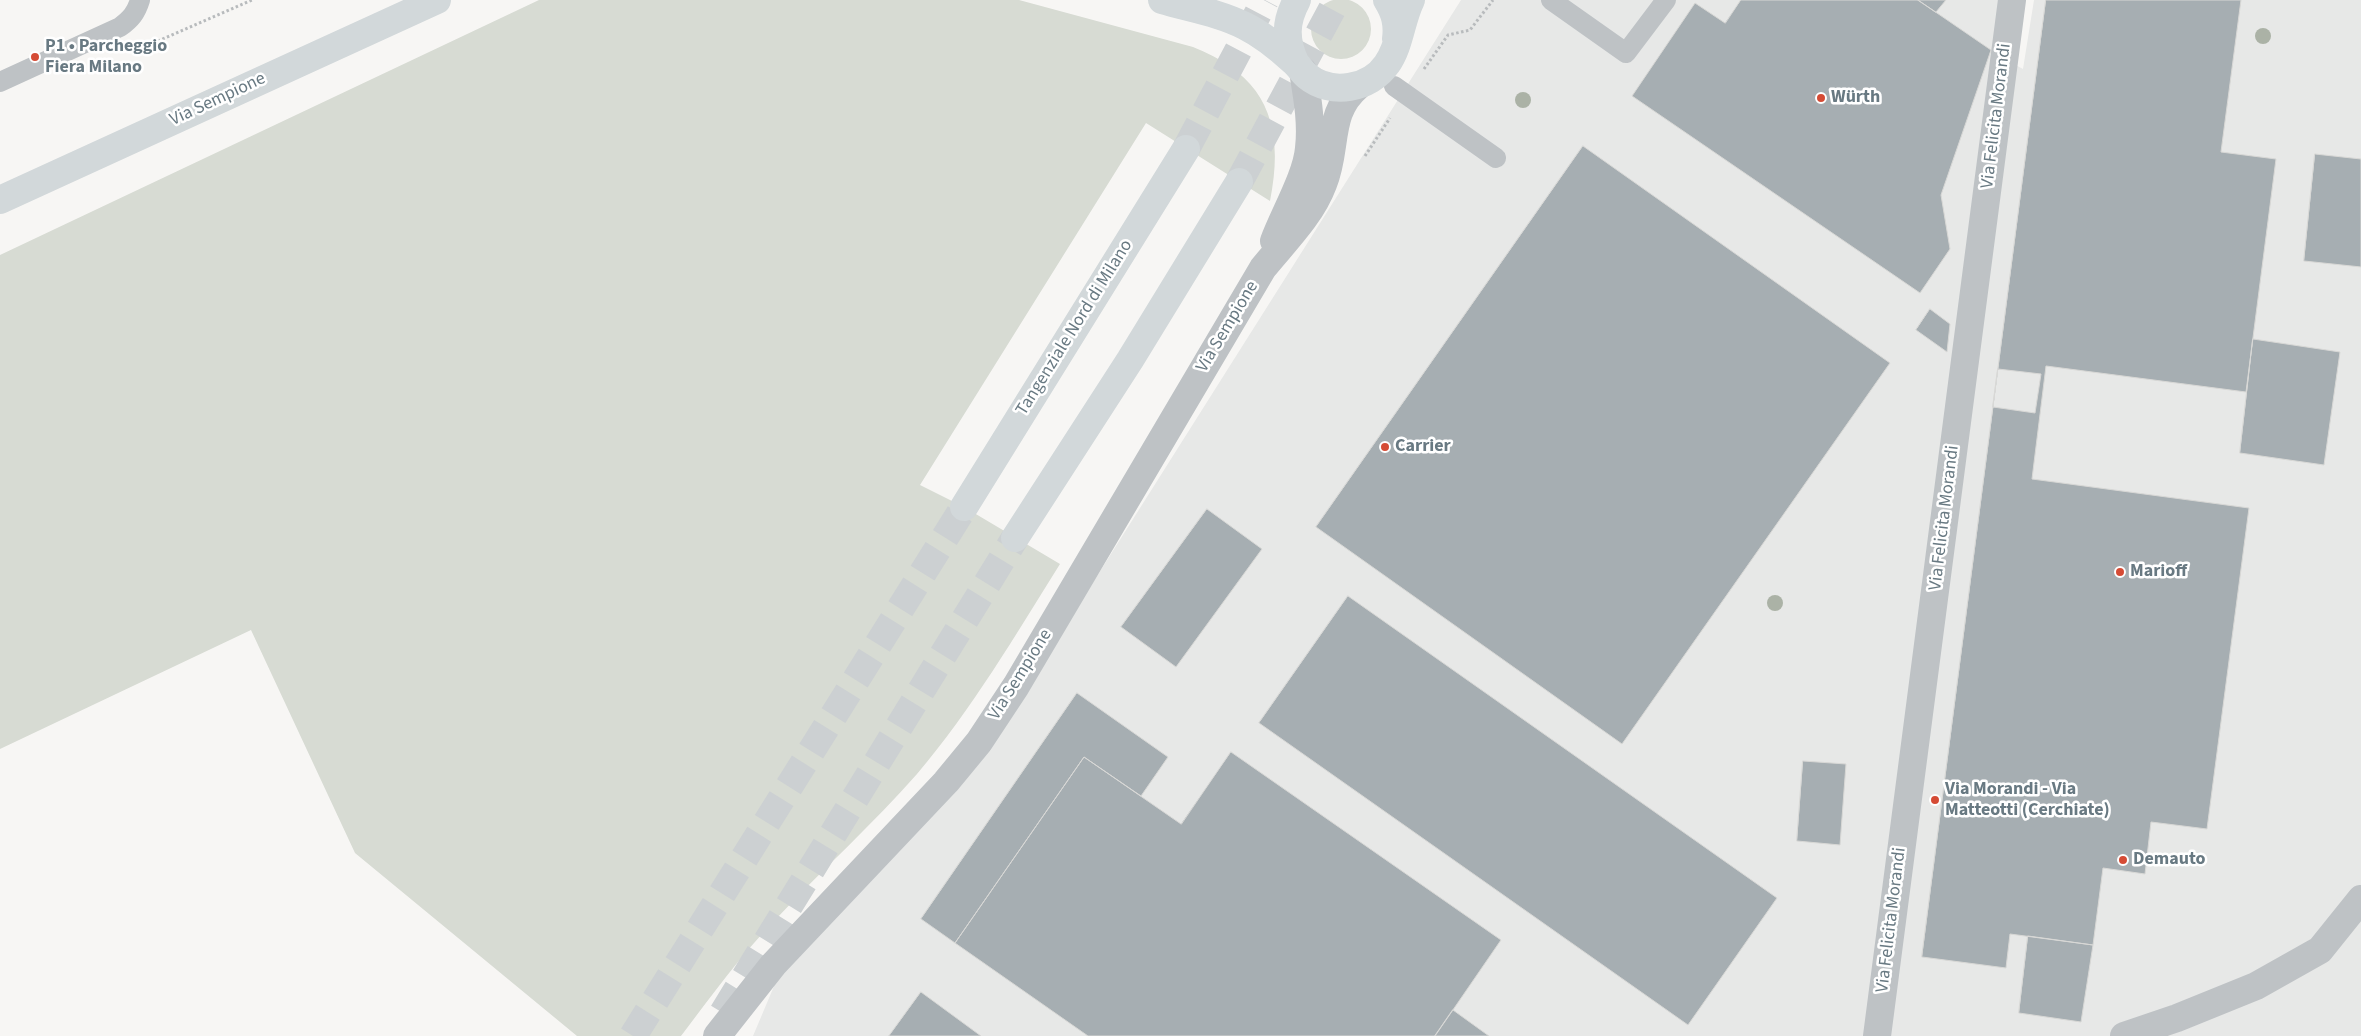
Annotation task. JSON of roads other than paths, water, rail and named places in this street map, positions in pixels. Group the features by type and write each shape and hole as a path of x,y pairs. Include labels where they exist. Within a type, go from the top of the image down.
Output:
{"main road":[{"path":"371,29 411,0"},
{"name":"Via Sempione","path":"0,200 437,0"},
{"path":"1162,0 1245,26 1262,36 1322,85 1340,88 1363,84"},
{"path":"1297,0 1290,11 1286,28 1288,46 1299,67"},
{"path":"1387,0 1398,27 1393,65"},
{"name":"Via Sempione","path":"1363,84 1393,65 1411,0"},
{"name":"Tangenziale Nord di Milano","path":"964,507 1186,149"},
{"path":"1016,538 1130,360 1239,182"}],"street":[{"name":"Via Felicita Morandi","path":"1878,1036 2012,0"},
{"name":"Via Sempione","path":"717,1036 772,965 946,782 979,742 1016,686 1263,268 1304,170 1309,149 1310,123 1299,67"},
{"name":"Via Sempione","path":"1263,268 1313,206 1324,183 1329,165 1339,109 1347,95 1363,84"},
{"path":"2124,1036 2176,1018 2256,986 2320,950 2361,899"}],"lane":[{"path":"0,82 120,27 137,11 140,0"},
{"path":"1551,0 1626,53 1666,0"},
{"path":"1393,65 1496,158"}],"tunnel":[{"path":"1186,149 1265,0"},
{"path":"1239,182 1337,0"},
{"path":"633,1036 964,507"},
{"path":"723,1013 1015,538"}],"place":[{"name":"P1 • Parcheggio Fiera Milano","path":"35,57"},
{"name":"Würth","path":"1821,98"},
{"name":"Carrier","path":"1385,447"},
{"name":"Marioff","path":"2120,572"},
{"name":"Via Morandi - Via Matteotti (Cerchiate)","path":"1935,800"},
{"name":"Demauto","path":"2123,860"}]}
